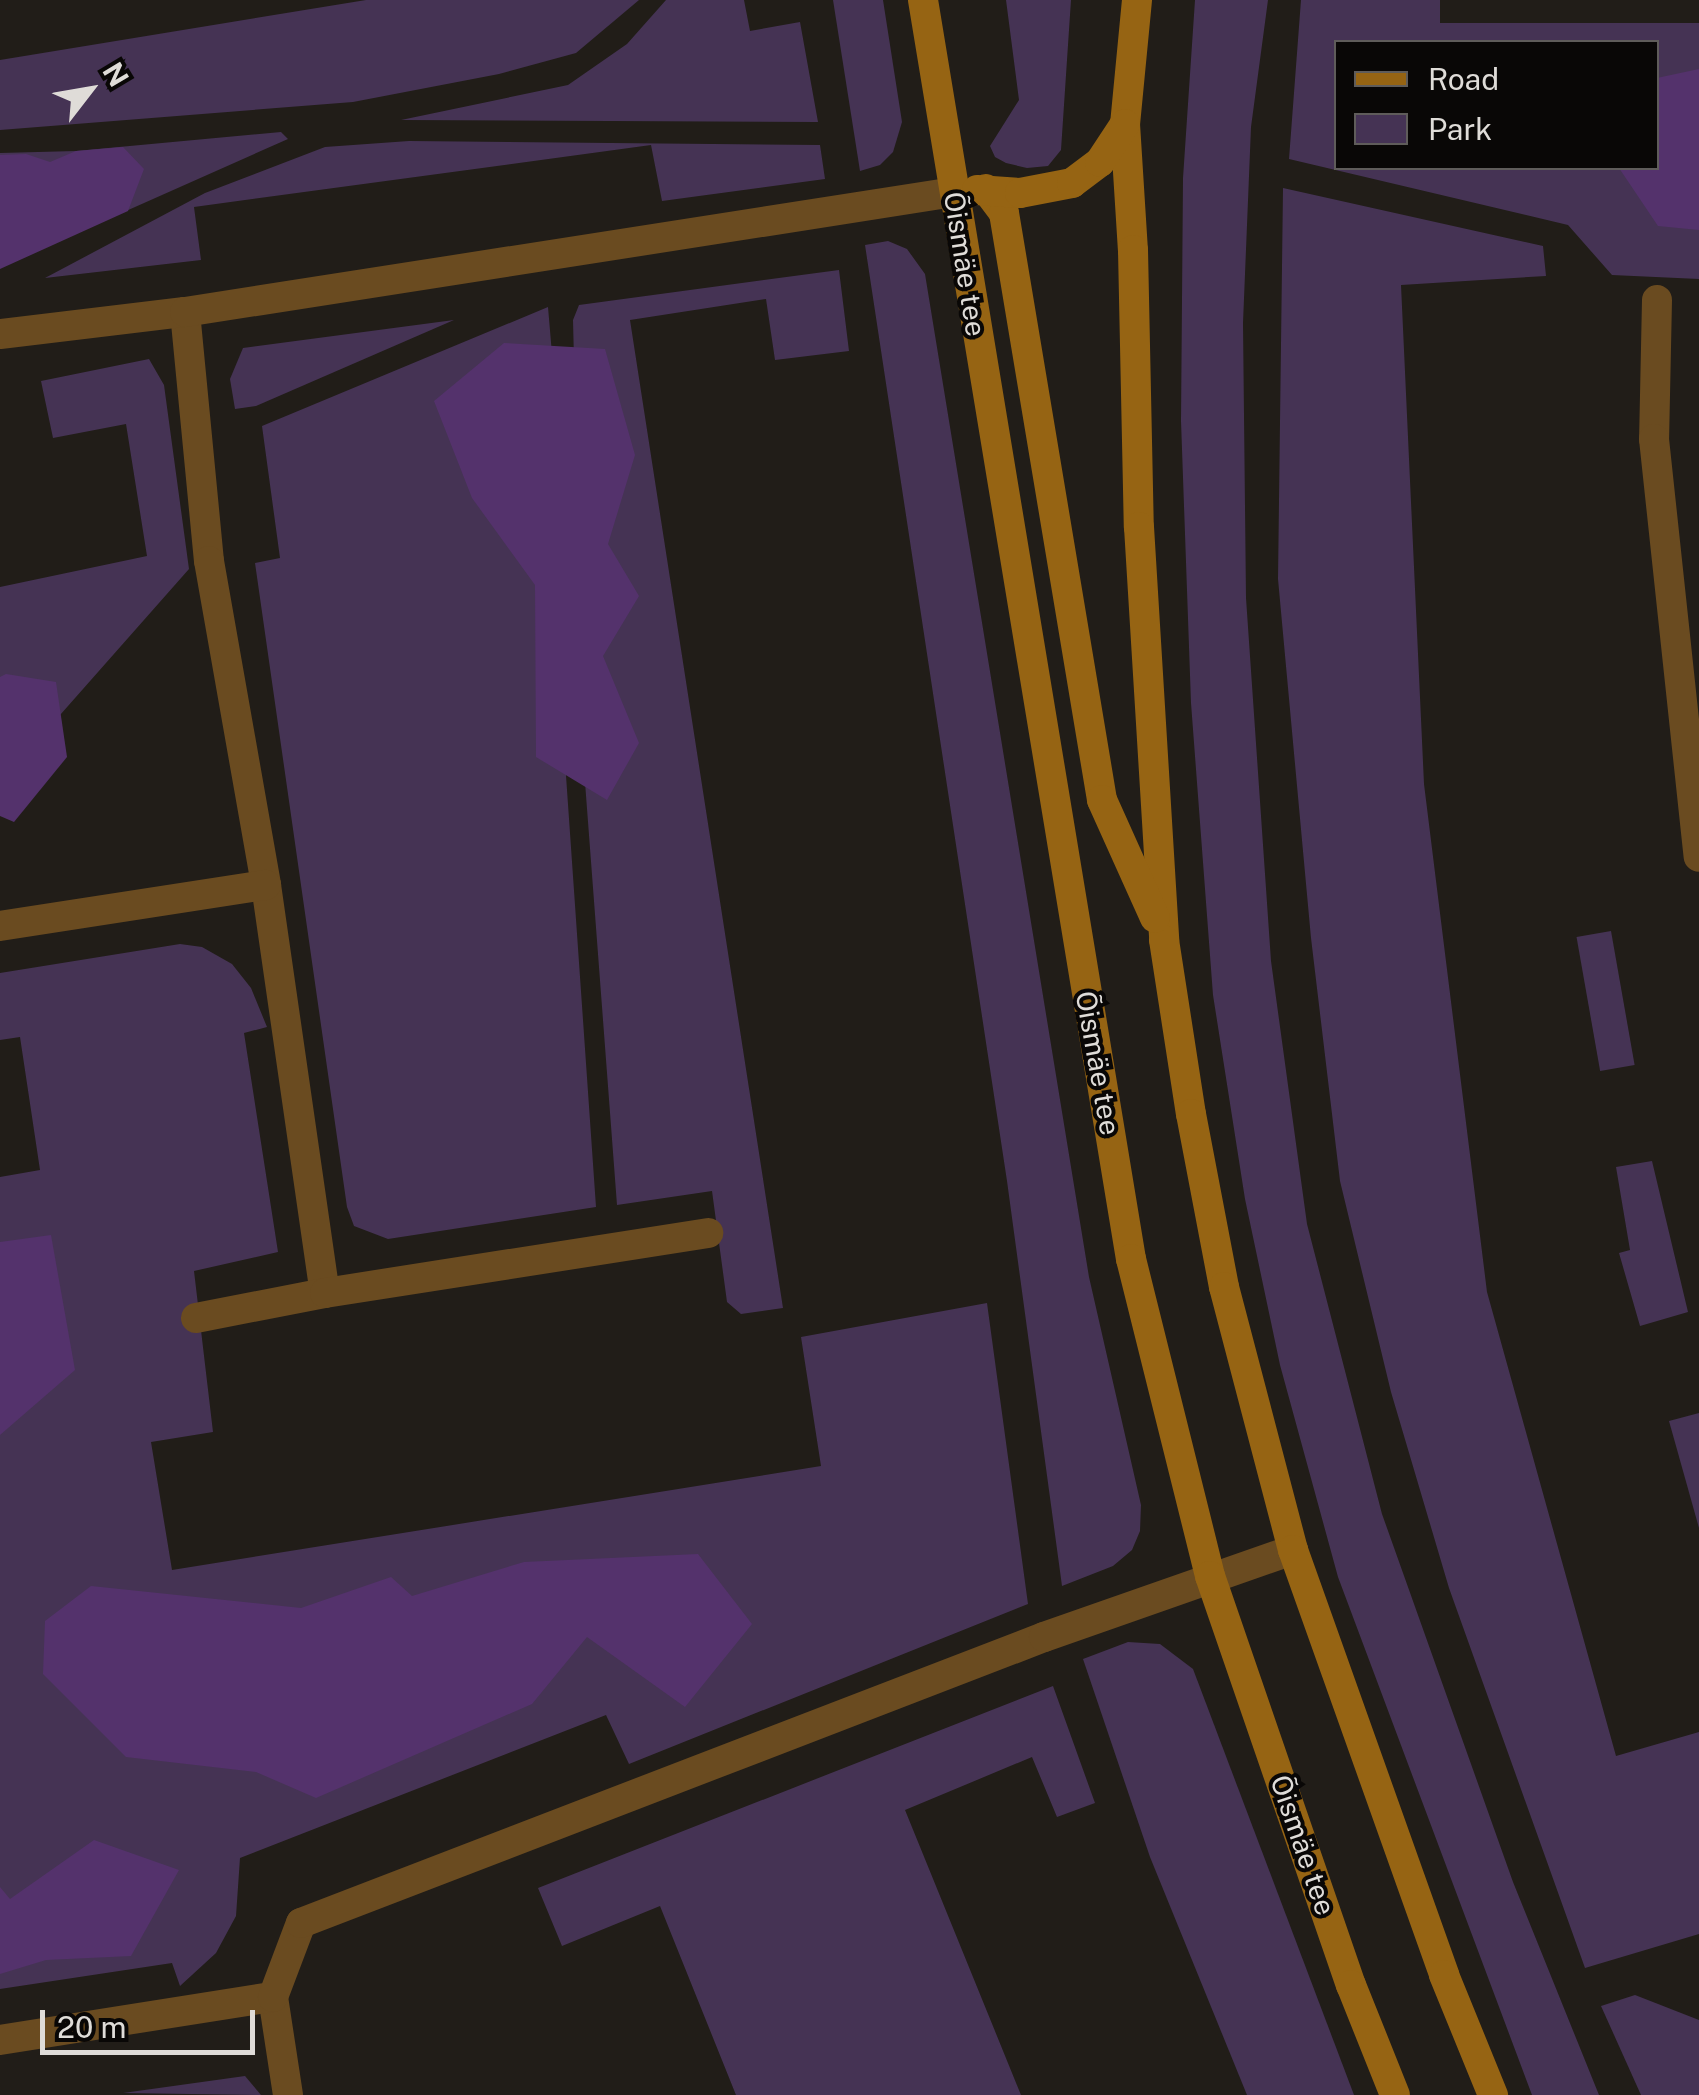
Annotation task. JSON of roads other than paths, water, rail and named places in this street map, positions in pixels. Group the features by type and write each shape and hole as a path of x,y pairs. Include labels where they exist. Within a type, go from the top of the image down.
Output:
{"main road":[{"name":"Õismäe tee","path":"924,0 1131,1259 1210,1576 1351,1985 1395,2095"},
{"path":"1137,0 1125,124 1134,250 1139,526 1164,940 1224,1287 1294,1550 1444,1975 1493,2095"},
{"path":"954,192 986,188 1020,193 1072,182 1100,162 1125,124"},
{"path":"986,188 1004,214 1102,800 1164,940"}],"street":[{"path":"0,334 186,312 954,192"},
{"path":"1657,300 1654,440 1699,857"},
{"path":"186,312 209,561 266,885 325,1293"},
{"path":"0,926 266,885"},
{"path":"196,1318 325,1293 708,1234"},
{"path":"288,2095 273,1997 301,1923 1210,1576 1294,1550"},
{"path":"0,2040 273,1997"}]}
